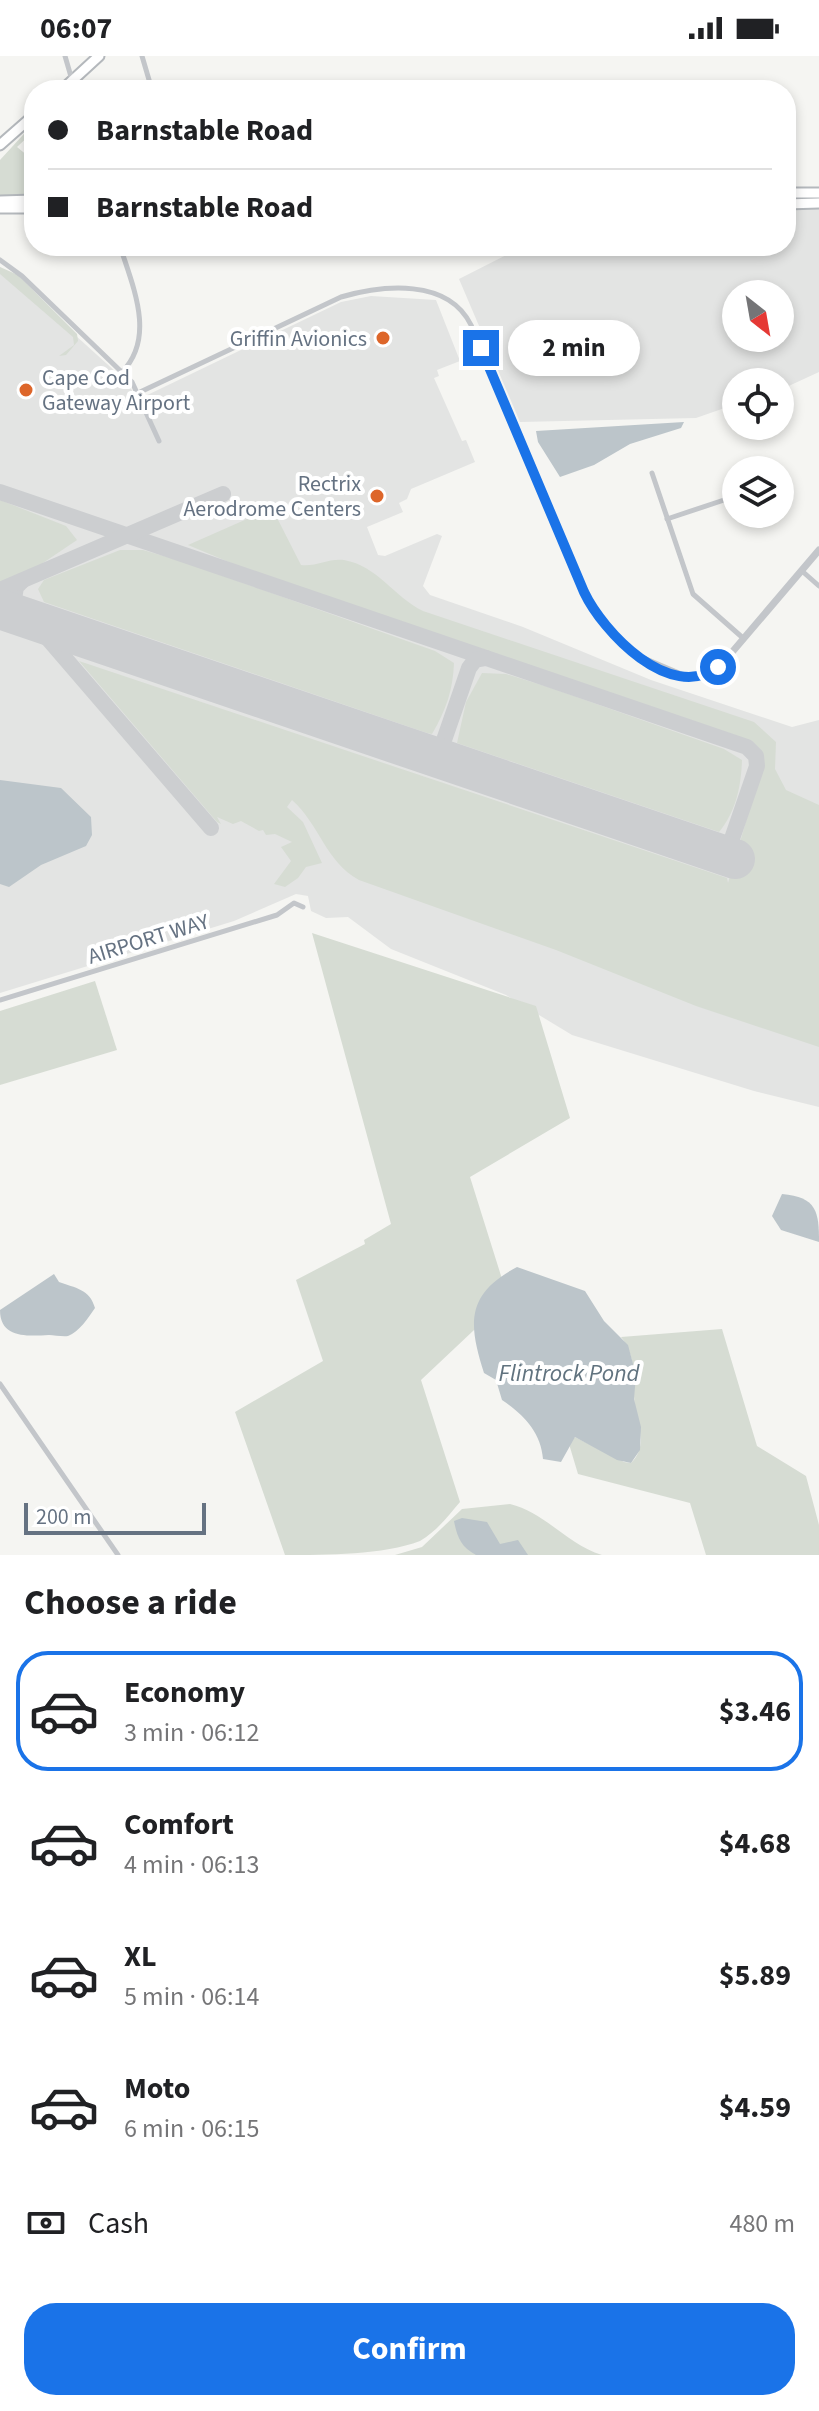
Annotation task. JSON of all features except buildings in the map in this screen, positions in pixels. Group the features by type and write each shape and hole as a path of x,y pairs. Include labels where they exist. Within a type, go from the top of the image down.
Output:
{"main road":[{"path":"76,80 99,56"},
{"path":"1,143 24,123"},
{"path":"796,193 819,193"},
{"path":"0,201 24,200"},
{"path":"796,204 819,203"},
{"path":"0,208 24,208"}],"street":[{"path":"65,56 71,80"},
{"path":"142,56 149,80"},
{"path":"122,256 141,331 135,357 122,372"},
{"path":"0,260 122,372 138,393 159,441"},
{"path":"138,393 329,302 362,292 419,290 444,295 460,308 474,332 592,609 607,630 632,653 686,676 702,676 716,669 819,550"},
{"path":"652,473 693,594 744,639"},
{"path":"667,519 722,501"},
{"path":"802,571 819,586"},
{"name":"AIRPORT WAY","path":"0,1000 277,915 294,903 303,907"},
{"path":"0,1384 118,1555"}],"shaded area":[{"path":"24,134 24,140 17,147 24,153 24,196 0,196 0,160"},
{"path":"796,208 819,208 819,372 794,384 794,368 722,368 722,409 696,418 520,422 459,279 504,256 796,256"},
{"name":"Cape Cod Gateway Airport","path":"0,267 128,383 137,400 341,302 371,296 436,300 460,361 437,370 439,376 434,378 462,441 466,440 475,462 411,489 407,499 399,503 403,512 367,527 378,555 385,556 437,534 442,536 423,586 430,595 523,627 651,680 792,727 819,720 819,1107 754,1091 572,1035 506,995 391,949 348,917 326,918 311,911 308,896 296,894 234,921 0,993"},
{"path":"0,267 18,275 77,334 78,341 66,355 59,356 74,345 73,337 0,274"},
{"path":"0,500 66,526 77,540 37,567 0,582"},
{"path":"272,508 301,565 338,560 356,563 423,611 754,722 776,742 775,769 786,790 819,805 819,1047 696,1006 556,950 359,880 338,863 310,820 292,800 287,807 303,822 322,863 306,867 298,878 285,887 274,884 291,861 281,847 292,842 275,834 266,835 263,830 259,831 241,821 233,824 217,817 221,824 217,822 79,661 727,878 728,883 764,760 761,750 752,741 243,568 188,545"},
{"path":"120,550 143,550 181,561 435,651 454,663 448,700 432,734 44,602 38,589 44,580"},
{"path":"482,673 506,674 551,688 724,749 742,760 730,816 719,832 457,743 466,702"},
{"path":"312,933 536,1006 570,1118 470,1177 508,1298 421,1380 460,1502 432,1533 406,1546 354,1553 285,1555 235,1412 323,1361 296,1280 365,1244 364,1240 391,1224"},
{"path":"95,981 117,1050 0,1085 0,1011"},
{"path":"722,1329 757,1446 806,1476 819,1525 819,1555 706,1555 690,1503 578,1474 569,1444 575,1437 624,1462 631,1463 640,1447 633,1365 621,1337"},
{"path":"510,1504 535,1514 578,1544 602,1555 395,1555 422,1547 462,1509"}],"water":[{"path":"684,422 681,428 630,444 594,465 560,477 538,442 536,431"},
{"path":"0,780 61,788 91,817 92,835 86,846 41,865 9,887 0,884"},
{"path":"782,1194 803,1199 814,1208 819,1242 781,1230 772,1216"},
{"name":"Flintrock Pond","path":"517,1267 585,1291 604,1321 628,1345 636,1375 634,1399 641,1427 640,1450 631,1463 617,1460 575,1437 561,1462 543,1459 535,1432 517,1411 502,1400 496,1380 484,1373 475,1339 475,1311 488,1288"},
{"path":"54,1274 59,1282 90,1297 95,1308 87,1320 68,1336 24,1335 10,1331 1,1319 0,1310"},
{"path":"462,1518 487,1522 500,1544 518,1540 528,1555 476,1555 458,1537 454,1521"}],"taxiway":[{"path":"0,492 747,747 756,756 757,766 726,856"},
{"path":"0,590 223,494"},
{"path":"22,581 16,587 14,599 27,619"},
{"path":"32,620 211,828"},
{"path":"454,764 444,753 443,743 469,668 475,660 486,658"},
{"path":"421,753 432,752 443,743"}],"runway":[{"path":"0,609 735,859"}],"place":[{"name":"Griffin Avionics","path":"383,338"},
{"name":"Cape Cod Gateway Airport","path":"26,390"},
{"name":"Rectrix Aerodrome Centers","path":"377,496"}],"route":[{"path":"481,348 584,592 599,620 627,649 661,668 695,677 718,667"}]}
